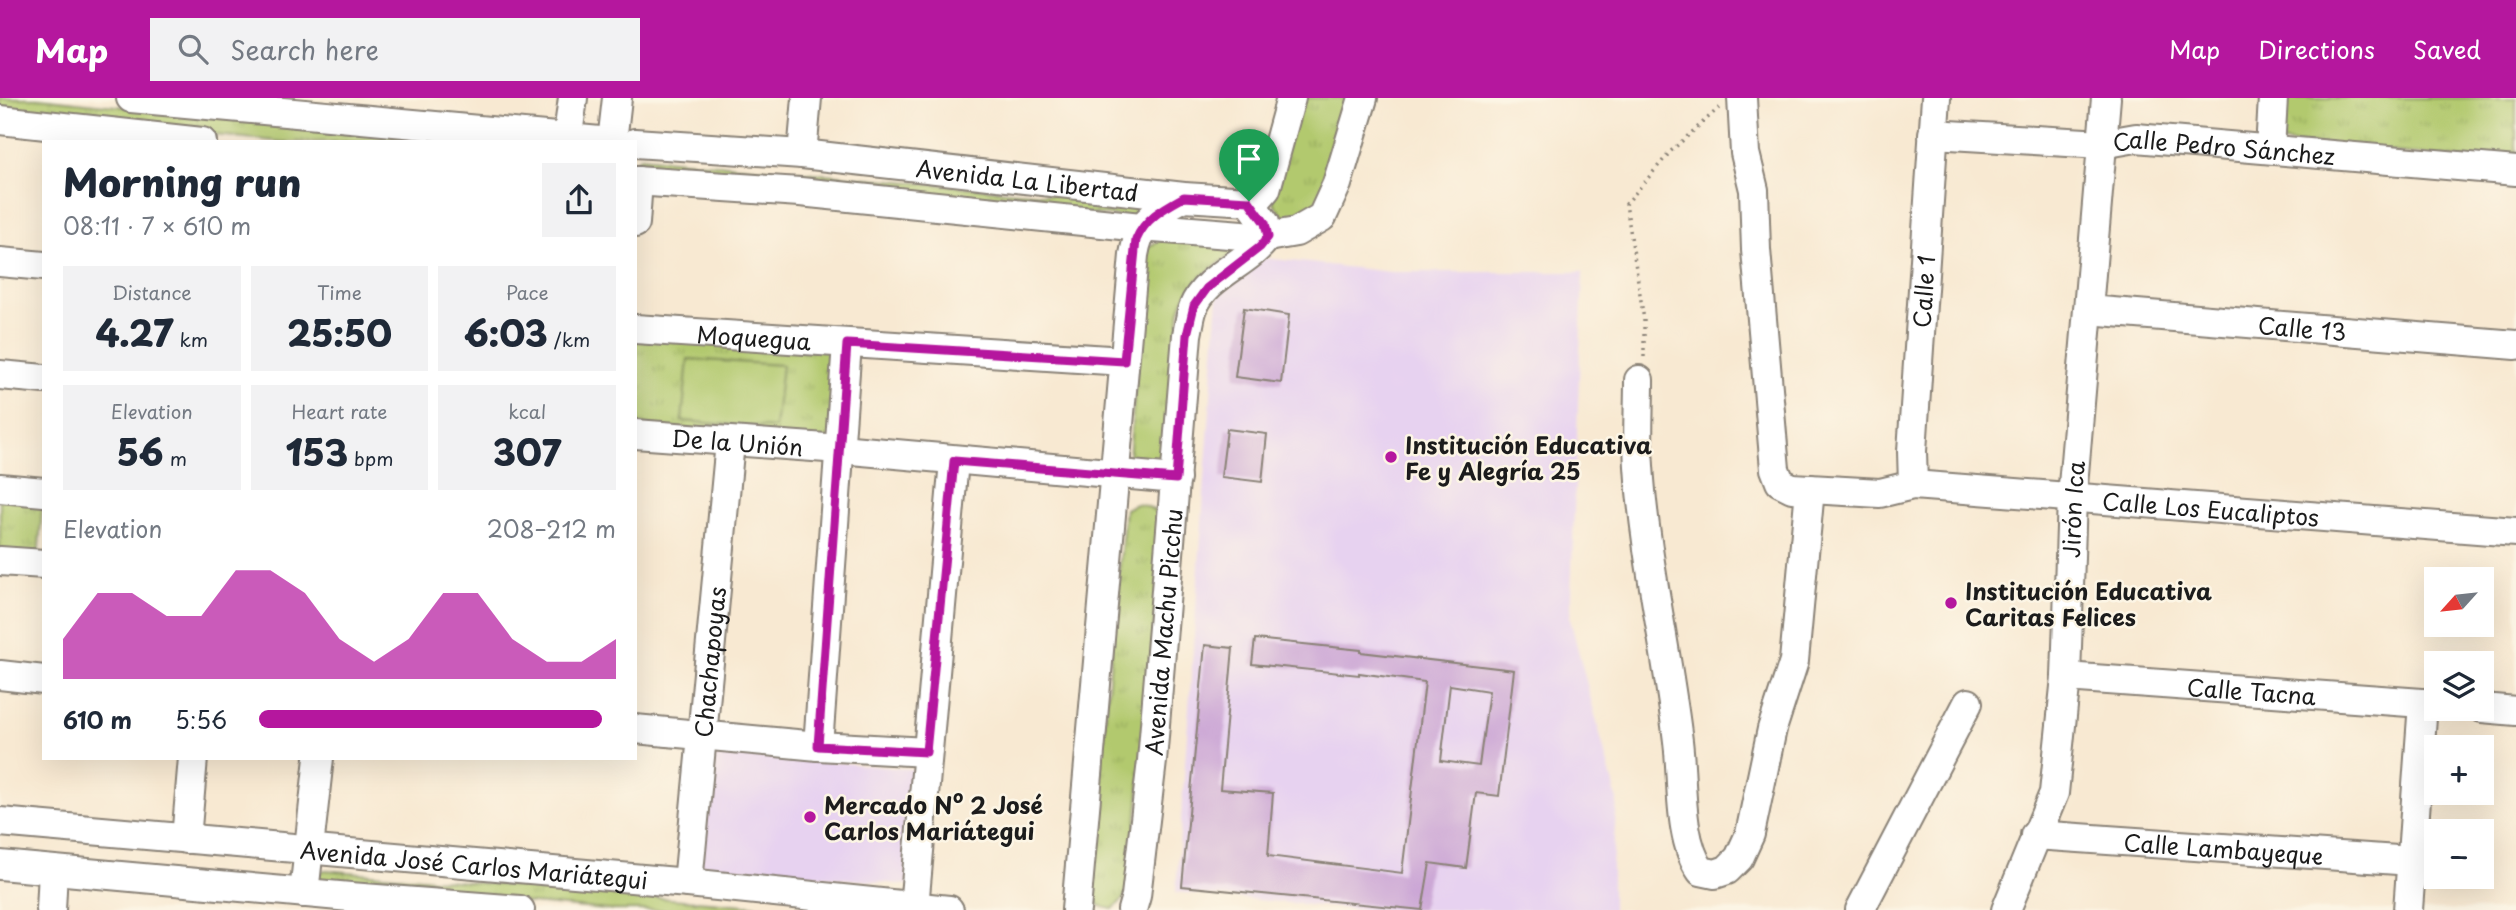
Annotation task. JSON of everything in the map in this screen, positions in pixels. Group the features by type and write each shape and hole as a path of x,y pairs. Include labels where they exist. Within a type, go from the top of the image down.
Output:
{"street":[{"path":"131,98 568,140 573,98"},
{"path":"611,140 617,98"},
{"path":"802,154 807,98"},
{"path":"1268,237 1265,223 1249,201 1259,197 1266,189 1291,98"},
{"name":"Avenida Machu Picchu","path":"1132,910 1136,896 1152,761 1187,335 1194,306 1207,288 1260,247 1268,237 1296,232 1322,217 1337,184 1363,98"},
{"name":"Calle 1","path":"1913,485 1912,451 1936,98"},
{"name":"Jirón Ica","path":"2006,910 2054,793 2066,677 2072,497 2106,98"},
{"path":"2270,149 2273,98"},
{"name":"Calle Los Eucaliptos","path":"1733,101 1754,190 1756,250 1775,469 1780,482 1792,488 1880,493 1913,485 2516,532"},
{"path":"0,120 178,140"},
{"name":"Calle Pedro Sánchez","path":"1933,134 2102,144 2136,138 2516,171"},
{"name":"Avenida La Libertad","path":"637,143 802,154 1184,197 1249,201"},
{"name":"Avenida La Libertad","path":"637,181 800,192 1141,228 1268,237"},
{"path":"1076,910 1134,256 1141,228 1156,214 1184,197"},
{"path":"0,262 42,266"},
{"name":"Calle 13","path":"2088,310 2516,345"},
{"name":"Moquegua","path":"637,329 1124,361"},
{"path":"818,746 847,344"},
{"path":"0,375 42,379"},
{"path":"1639,380 1639,466 1678,741 1688,841 1693,860 1701,871 1715,874 1727,870 1740,858 1750,834 1772,729 1794,661 1810,489"},
{"name":"De la Unión","path":"637,434 1176,479"},
{"name":"Chachapoyas","path":"688,883 730,442"},
{"path":"914,907 954,461"},
{"path":"0,488 42,492"},
{"path":"0,561 42,559"},
{"path":"0,675 42,680"},
{"name":"Calle Tacna","path":"2066,677 2424,703"},
{"path":"1860,910 1968,703"},
{"path":"2494,709 2516,711"},
{"path":"2408,910 2428,721"},
{"path":"637,729 701,737 926,752"},
{"path":"186,839 193,760"},
{"path":"304,893 319,760"},
{"name":"Avenida José Carlos Mariátegui","path":"0,822 688,883 833,904 949,910"},
{"name":"Calle Lambayeque","path":"2035,835 2412,861"},
{"name":"Avenida José Carlos Mariátegui","path":"0,865 53,872 304,893 350,904 520,910"},
{"path":"51,910 53,872"}],"path":[{"path":"1639,380 1644,354 1644,320 1626,204 1671,152 1709,115 1733,101"}],"shaded area":[{"name":"Institución Educativa Fe y Alegría 25","path":"1264,258 1391,272 1583,272 1570,619 1617,800 1612,910 1361,910 1176,892 1218,296"},
{"name":"Mercado Nº 2 José Carlos Mariátegui","path":"710,751 920,770 909,885 700,865"}],"green space":[{"path":"0,98 37,98 448,140 264,140 0,114"},
{"path":"1297,98 1355,98 1321,202 1294,221 1281,214 1273,201"},
{"path":"2285,98 2516,98 2516,163 2282,142"},
{"path":"640,157 1138,203 1138,218 637,172 637,161"},
{"path":"1167,237 1233,241 1237,251 1203,275 1184,299 1180,310 1166,458 1159,464 1137,465 1129,458 1147,247"},
{"path":"637,336 840,349 834,444 637,424"},
{"path":"688,359 782,365 775,428 682,421"},
{"path":"0,493 42,497 38,559 0,556"},
{"path":"1136,504 1152,509 1163,523 1130,892 1113,909 1098,904 1089,892 1125,509"},
{"path":"324,870 803,910 609,910 320,884 317,874"}],"building":[{"path":"1244,308 1289,315 1281,383 1235,377"},
{"path":"1227,429 1267,434 1262,482 1221,477"},
{"path":"1255,639 1514,670 1499,796 1476,793 1466,868 1430,863 1422,910 1182,886 1205,645 1233,648 1220,789 1273,793 1268,856 1402,873 1425,682 1359,673 1252,664","holes":["1450,685 1489,691 1479,766 1441,761"]}],"place":[{"name":"Institución Educativa Fe y Alegría 25","path":"1391,457"},
{"name":"Institución Educativa Caritas Felices","path":"1951,603"},
{"name":"Mercado Nº 2 José Carlos Mariátegui","path":"810,817"}],"route":[{"path":"1184,197 1249,201 1265,223 1268,237 1260,247 1207,288 1194,306 1187,335 1176,479 954,461 926,752 818,746 847,344 1124,361 1136,240 1141,228 1156,214 1184,197"}]}
